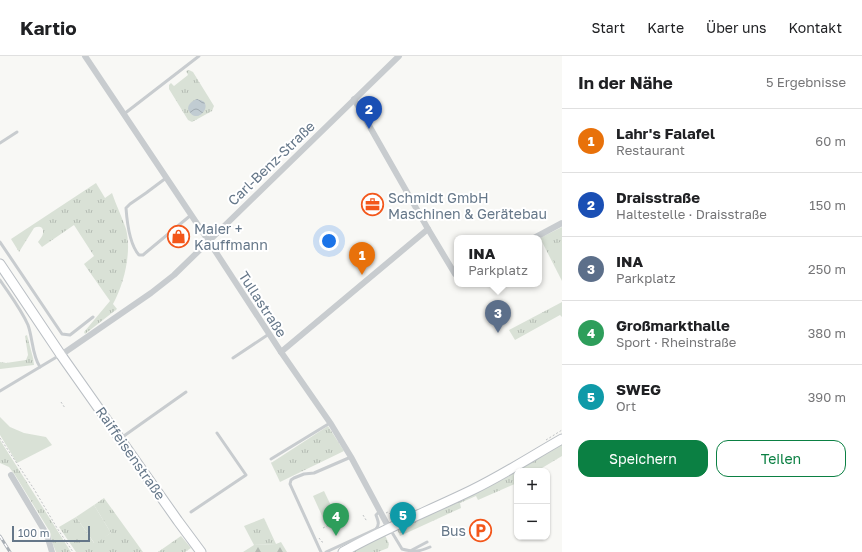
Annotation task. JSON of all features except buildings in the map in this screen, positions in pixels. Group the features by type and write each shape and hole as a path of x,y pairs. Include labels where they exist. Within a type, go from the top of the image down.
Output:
{"street":[{"name":"Tullastraße","path":"85,56 280,352 330,423 351,457 390,528"},
{"name":"Carl-Benz-Straße","path":"61,355 151,293 174,275 399,56"},
{"path":"354,99 454,272"},
{"path":"540,235 562,224"},
{"path":"280,352 428,229"},
{"name":"Raiffeisenstraße","path":"0,264 61,355 201,552"},
{"path":"347,550 479,486 562,439"},
{"path":"10,475 48,535 52,552"}],"lane":[{"path":"124,114 200,56"},
{"path":"0,143 17,132"},
{"path":"166,178 126,208 131,242 136,252 139,255 143,255 191,215"},
{"path":"0,242 62,334 70,335 92,317"},
{"path":"0,280 23,315 28,327 36,361 40,367"},
{"path":"233,358 269,334"},
{"path":"0,391 61,355"},
{"path":"120,438 186,392"},
{"path":"271,459 330,423"},
{"path":"191,512 246,475 217,433"},
{"path":"321,552 290,484 291,480 304,474 314,473 351,457"},
{"path":"326,552 376,529 379,522 376,515 380,511"},
{"path":"390,528 402,549 421,551 430,547"},
{"path":"410,551 427,542"}],"path":[{"path":"61,402 65,408"},
{"path":"547,438 562,430"},
{"path":"0,438 34,489 72,552"},
{"path":"323,528 329,526 328,522 347,513"},
{"path":"364,515 367,520"},
{"path":"320,538 323,542"}],"green space":[{"path":"189,70 193,72 214,106 212,111 192,122 188,120 169,89 169,85 171,83 174,86 188,75 186,71"},
{"path":"96,183 105,198 112,193 126,229 128,248 124,278 113,304 117,309 85,334 84,332 110,301 84,264 94,256 74,225 42,247 38,242 43,234 43,229 40,227 34,228 19,252 11,239"},
{"path":"562,227 562,281 542,242 542,237"},
{"path":"562,241 562,273 561,274 548,248"},
{"path":"562,302 562,317 560,315 515,340 509,330"},
{"path":"27,335 34,365 0,369 0,362 6,363 26,360 28,355 25,336"},
{"path":"0,417 10,427 24,433 46,437 52,445 17,463 0,435"},
{"path":"328,426 344,451 280,482 271,463"},
{"path":"0,440 71,552 56,552 50,532 15,475 9,467 0,463"},
{"path":"562,443 562,456 542,468 522,468"},
{"path":"514,473 514,484 478,500 476,496 460,503 461,508 400,536 398,531 399,528"},
{"path":"324,491 334,512 323,518 313,496"},
{"path":"104,498 143,552 76,552 59,527 76,517 94,543 111,533 94,505"},
{"path":"94,505 111,533 95,544 76,517"},
{"path":"264,518 276,544 254,545 244,526"},
{"path":"385,535 389,544 388,548 378,552 352,552"},
{"path":"181,536 191,548 185,552 158,552"},
{"path":"281,542 287,552 243,552 254,545 276,544"}],"water":[{"path":"197,99 203,101 205,108 202,114 195,116 191,114 188,107"}],"railway":[{"path":"0,536 10,552"}],"place":[{"name":"Draisstraße","path":"369,129"},
{"name":"Schmidt GmbH Maschinen & Gerätebau","path":"373,205"},
{"name":"Maier + Kauffmann","path":"179,236"},
{"name":"Lahr's Falafel","path":"362,275"},
{"name":"INA","path":"498,333"},
{"name":"Bus","path":"481,530"},
{"name":"SWEG","path":"403,535"},
{"name":"Großmarkthalle","path":"336,536"}]}
